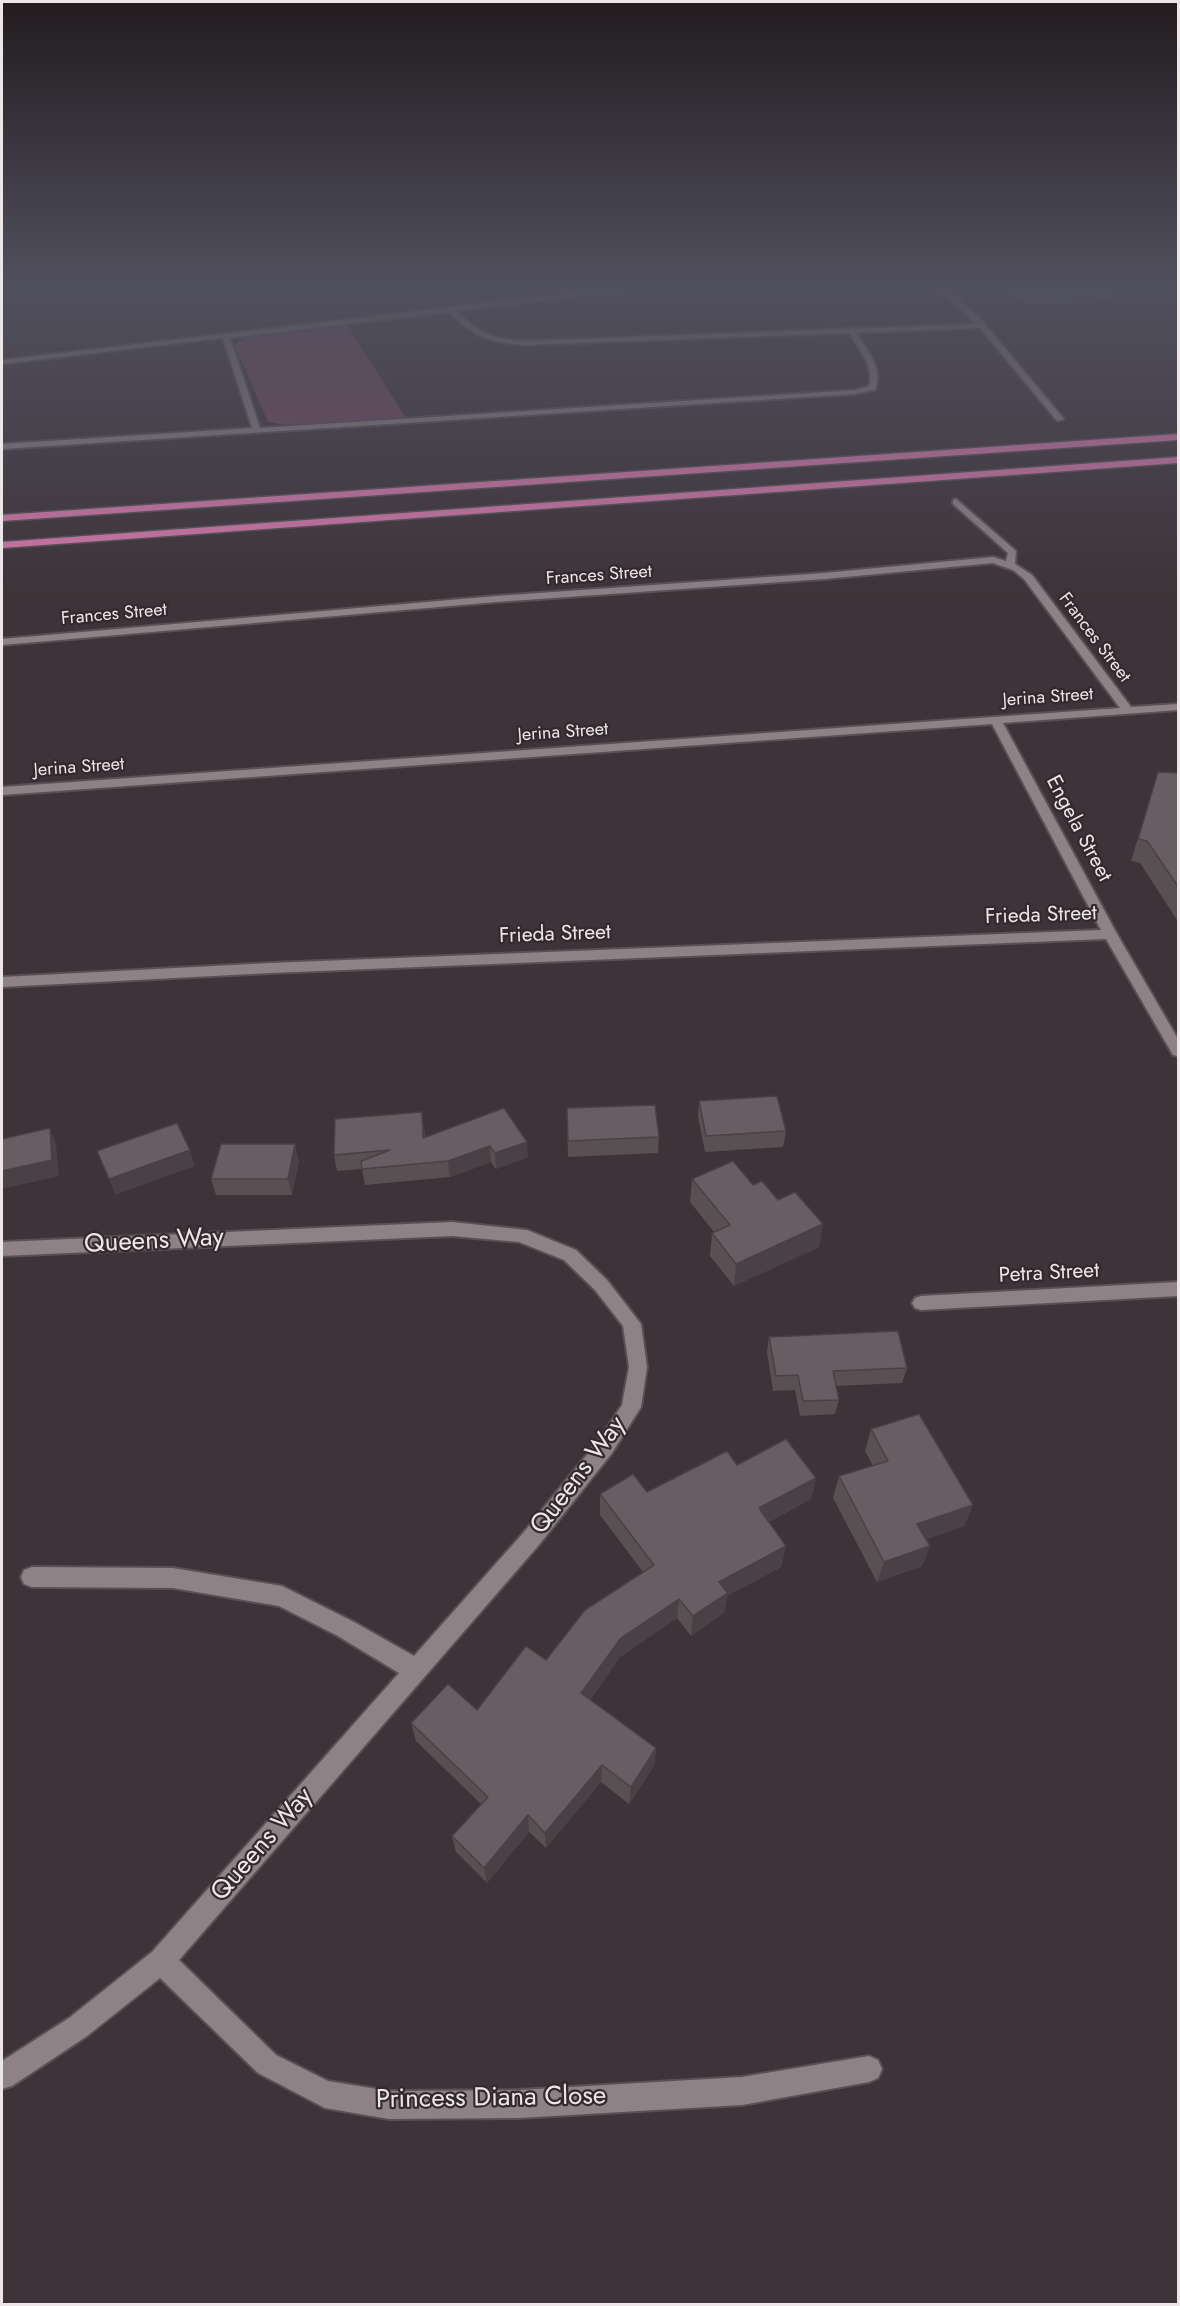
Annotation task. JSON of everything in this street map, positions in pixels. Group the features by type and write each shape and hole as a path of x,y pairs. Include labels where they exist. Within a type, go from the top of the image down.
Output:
{"highway":[{"path":"2,518 1179,437"},
{"path":"2,544 1179,460"}],"street":[{"path":"246,396 257,430"},
{"path":"2,447 781,396"},
{"path":"1040,396 1060,419"},
{"path":"956,502 1013,553 1010,564"},
{"name":"Frances Street","path":"2,642 496,599 824,576 975,560 1010,564 1020,569 1128,711"},
{"name":"Jerina Street","path":"2,791 1179,707"},
{"name":"Engela Street","path":"996,720 1110,934 1179,1051"},
{"name":"Frieda Street","path":"2,982 271,968 1110,934"},
{"name":"Queens Way","path":"2,1249 452,1229 521,1235 570,1255 602,1285 632,1324 638,1367 631,1407 605,1447 531,1539 161,1961 78,2027 2,2076"},
{"name":"Petra Street","path":"921,1303 1179,1289"},
{"path":"32,1577 173,1578 282,1596 346,1629 416,1670"},
{"name":"Princess Diana Close","path":"161,1961 267,2064 325,2094 389,2105 519,2104 742,2091 869,2069"}],"shaded area":[{"path":"257,396 392,396 405,417 286,425 268,422"}],"building":[{"path":"1158,772 1179,773 1179,888 1147,841 1138,839"},
{"path":"777,1096 786,1131 706,1136 699,1101"},
{"path":"655,1105 659,1137 568,1141 567,1108"},
{"path":"504,1108 527,1142 495,1153 490,1146 448,1161 362,1169 361,1161 390,1150 334,1155 335,1119 422,1112 423,1138"},
{"path":"177,1123 190,1150 109,1179 97,1151"},
{"path":"50,1128 52,1160 2,1171 2,1139"},
{"path":"221,1144 295,1144 288,1179 211,1179"},
{"path":"733,1161 753,1185 762,1181 778,1200 795,1192 823,1224 736,1264 712,1233 730,1225 692,1179"},
{"path":"898,1331 907,1368 833,1371 839,1400 803,1401 798,1375 776,1376 769,1337"},
{"path":"919,1414 973,1505 917,1524 930,1546 884,1562 839,1476 888,1461 871,1429"},
{"path":"786,1439 816,1478 759,1508 786,1546 719,1582 728,1593 693,1616 679,1599 621,1638 581,1693 656,1748 631,1787 602,1765 545,1833 528,1815 484,1868 452,1836 488,1797 411,1723 448,1684 477,1710 526,1646 546,1660 585,1610 654,1565 600,1494 633,1474 647,1492 727,1451 737,1465"}]}
